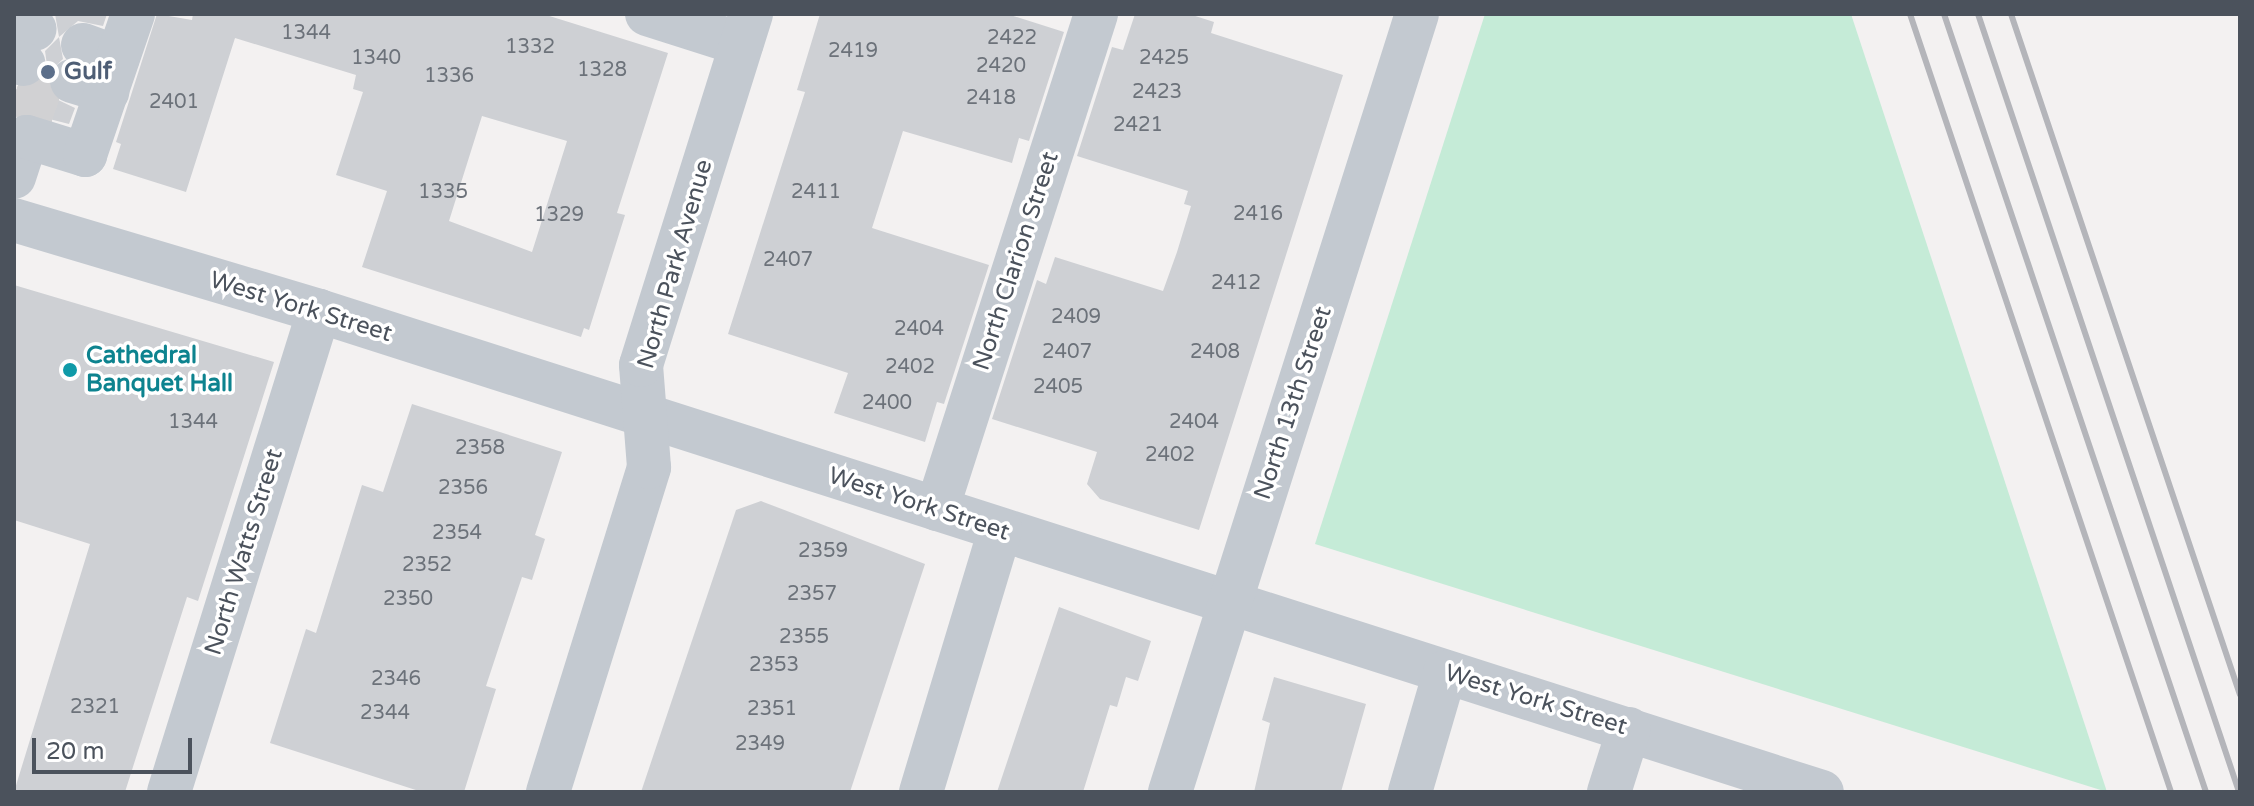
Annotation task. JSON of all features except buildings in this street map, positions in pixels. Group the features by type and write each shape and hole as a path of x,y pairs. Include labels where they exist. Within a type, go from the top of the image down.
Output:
{"street":[{"path":"647,14 746,29"},
{"name":"North Clarion Street","path":"937,509 1096,14"},
{"name":"North 13th Street","path":"1170,792 1417,14"},
{"name":"North Park Avenue","path":"548,792 649,467 642,417 641,365 746,29"},
{"path":"18,149 85,155 101,62"},
{"name":"West York Street","path":"14,220 319,311 642,417 1822,792"},
{"name":"North Watts Street","path":"169,792 319,311"},
{"path":"921,792 1000,530"},
{"path":"1410,792 1445,672"},
{"path":"1609,792 1629,729"}],"green space":[{"path":"1485,14 1851,14 2107,792 1315,544"}],"tunnel":[{"path":"15,93 63,110"}],"railway":[{"path":"1910,14 2171,792"},
{"path":"1944,14 2206,792"},
{"path":"1978,14 2239,792"},
{"path":"2011,14 2240,695"}],"place":[{"name":"Gulf","path":"48,72"},
{"name":"Cathedral Banquet Hall","path":"70,370"}]}
